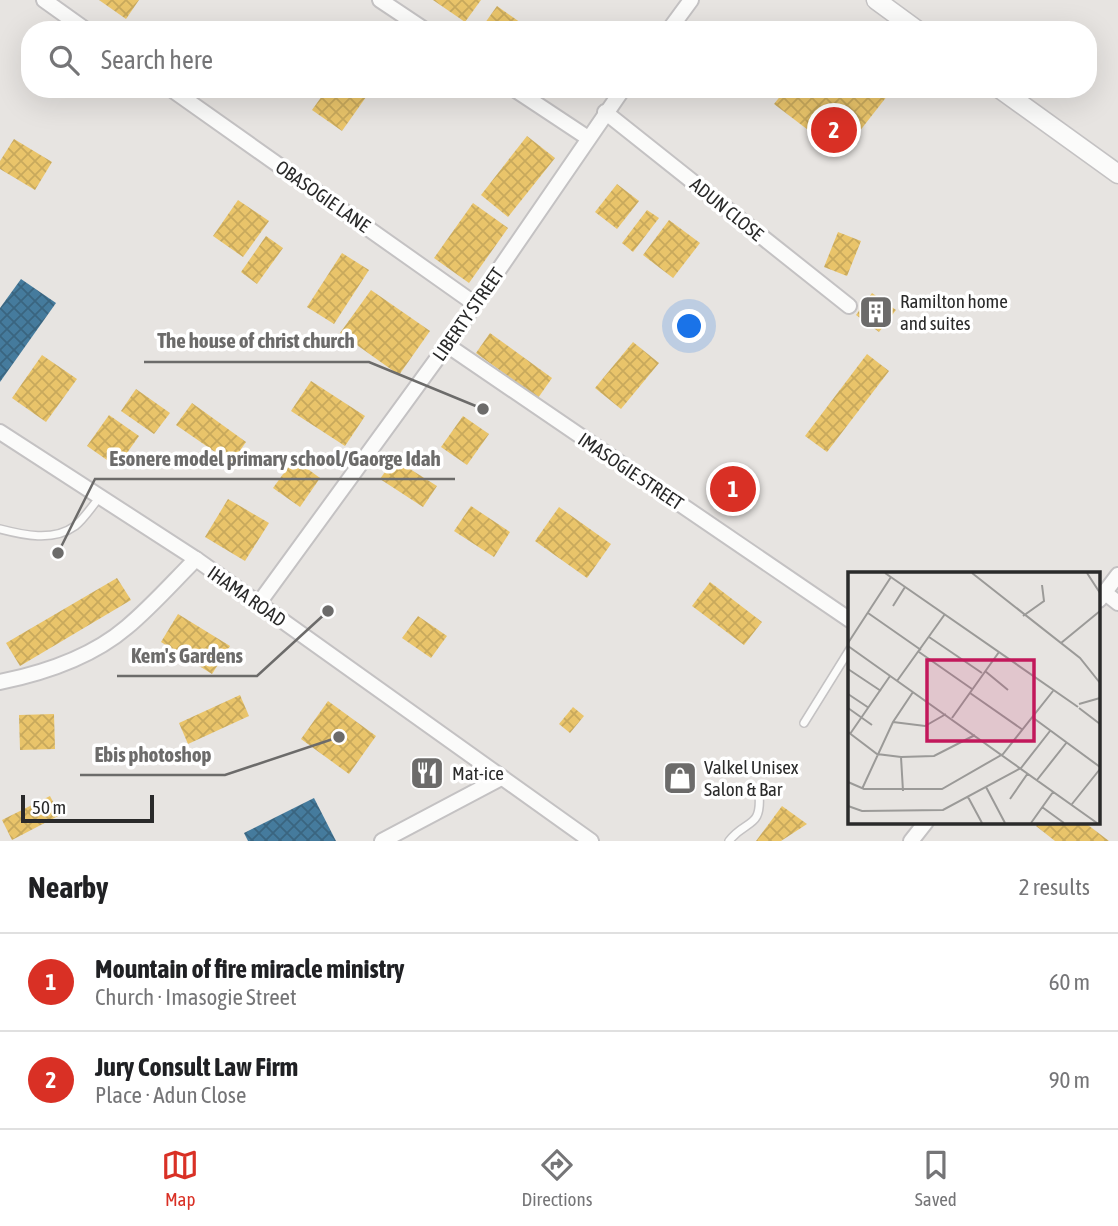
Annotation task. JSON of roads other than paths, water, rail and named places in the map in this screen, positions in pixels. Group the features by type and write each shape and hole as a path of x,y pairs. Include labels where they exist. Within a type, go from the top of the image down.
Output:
{"street":[{"path":"44,0 73,21"},
{"path":"380,0 412,21"},
{"path":"675,21 691,0"},
{"path":"876,0 905,21"},
{"name":"OBASOGIE LANE","path":"184,98 475,304"},
{"path":"527,98 587,138"},
{"name":"LIBERTY STREET","path":"259,603 447,345 616,98"},
{"path":"1012,98 1118,174"},
{"name":"ADUN CLOSE","path":"605,112 849,306"},
{"name":"IMASOGIE STREET","path":"447,345 848,620"},
{"name":"IHAMA ROAD","path":"0,432 196,559 591,841"},
{"path":"0,682 41,673 89,651 126,628 196,559"},
{"path":"1118,575 1102,596 1118,603"},
{"path":"382,841 501,778"},
{"path":"911,841 924,824"}],"lane":[{"path":"0,529 45,536 62,533 76,526 100,497"},
{"path":"804,723 848,652"},
{"path":"729,841 757,819 760,808 759,794"}],"place":[{"name":"Jury Consult Law Firm","path":"834,130"},
{"name":"Ramilton home and suites","path":"876,312"},
{"name":"The house of christ church","path":"483,409"},
{"name":"Mountain of fire miracle ministry","path":"733,489"},
{"name":"Esonere model primary school/Gaorge Idah","path":"58,553"},
{"name":"Kem's Gardens","path":"328,611"},
{"name":"Ebis photoshop","path":"339,737"},
{"name":"Mat-ice","path":"427,773"},
{"name":"Valkel Unisex Salon & Bar","path":"680,778"}]}
